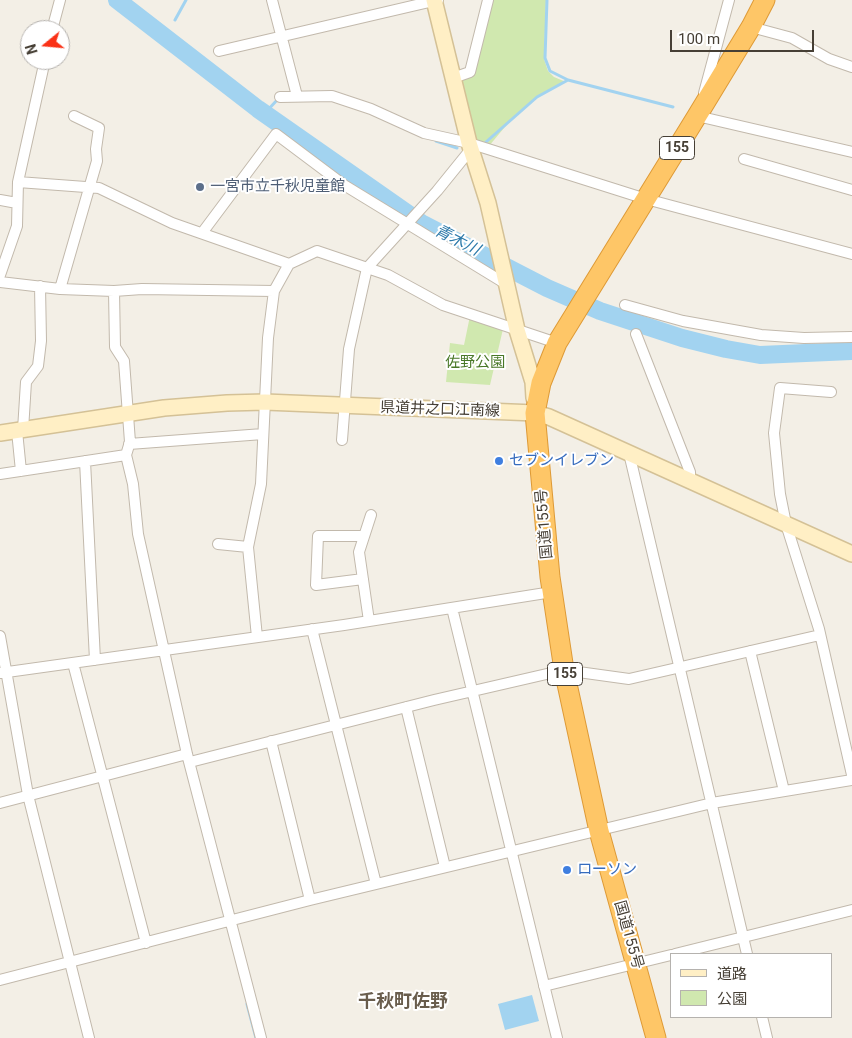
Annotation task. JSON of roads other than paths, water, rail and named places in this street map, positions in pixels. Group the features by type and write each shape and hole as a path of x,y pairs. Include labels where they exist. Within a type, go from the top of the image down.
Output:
{"highway":[{"name":"国道155号","path":"656,1038 599,831 564,670 552,592 535,413 541,382 557,343 751,27 764,0"}],"main road":[{"path":"435,0 470,146 488,203 517,330 533,382 535,413"},
{"name":"県道井之口江南線","path":"0,433 202,405 264,402 344,407 535,413 550,417 852,554"}],"street":[{"path":"55,20 60,0"},
{"path":"272,0 297,96"},
{"path":"219,51 435,0"},
{"path":"453,78 470,72 488,0"},
{"path":"729,0 697,116 852,152"},
{"path":"751,27 792,38 829,59 852,67"},
{"path":"0,276 17,226 18,182 43,70"},
{"path":"280,97 332,96 371,109 424,133 646,199 852,254"},
{"path":"60,289 97,161 96,150 99,128 74,116"},
{"path":"202,233 276,134 344,185 407,225 506,281"},
{"path":"342,440 349,349 368,268 407,225 470,146"},
{"path":"744,160 852,190"},
{"path":"18,182 99,188 172,223 289,264"},
{"path":"0,200 17,203"},
{"path":"257,637 248,547 260,484 268,338 274,291 289,264 316,251 388,275 443,305 557,343"},
{"path":"0,282 60,289 114,291 142,289 274,291"},
{"path":"21,471 20,431 26,382 38,366 39,358 40,286"},
{"path":"114,291 114,347 124,361 129,444 126,455 132,484 138,534 162,650 261,1038"},
{"path":"625,304 683,321 761,335 804,338 852,336"},
{"path":"636,334 690,472 690,480"},
{"path":"831,392 780,388 774,433 780,494 786,524 820,635 852,775"},
{"path":"129,444 263,434"},
{"path":"629,453 747,953"},
{"path":"0,474 126,455"},
{"path":"85,461 95,660"},
{"path":"369,621 359,552 371,515"},
{"path":"363,579 316,585 318,536 364,536"},
{"path":"218,544 248,547"},
{"path":"4,673 369,621 552,592"},
{"path":"452,608 558,1038"},
{"path":"312,629 376,884"},
{"path":"0,802 103,776 271,741 564,670 629,679 820,635"},
{"path":"0,636 4,673 28,795 89,1038"},
{"path":"750,650 784,791"},
{"path":"73,663 146,942"},
{"path":"406,707 445,867"},
{"path":"271,741 310,900"},
{"path":"0,980 231,922 310,900 712,803 852,780"},
{"path":"678,953 852,910"},
{"path":"544,986 670,955"},
{"path":"762,1018 767,1038"}],"water":[{"path":"532,995 539,1021 505,1030 498,1004"}],"waterway":[{"name":"青木川","path":"117,0 258,109 421,223 547,288 600,311 682,338 726,349 760,355 852,351"},
{"path":"175,20 186,0"},
{"path":"547,0 545,58 550,71 568,80"},
{"path":"486,142 537,97 568,80 673,107"},
{"path":"265,113 278,99"},
{"path":"436,141 457,148"},
{"path":"247,1004 256,1038"}],"place":[{"name":"一宮市立千秋児童館","path":"200,187"},
{"name":"セブンイレブン","path":"499,461"},
{"name":"ローソン","path":"567,870"}],"district":[{"name":"千秋町佐野","path":"403,1002"}],"park label":[{"name":"佐野公園","path":"475,363"}]}
